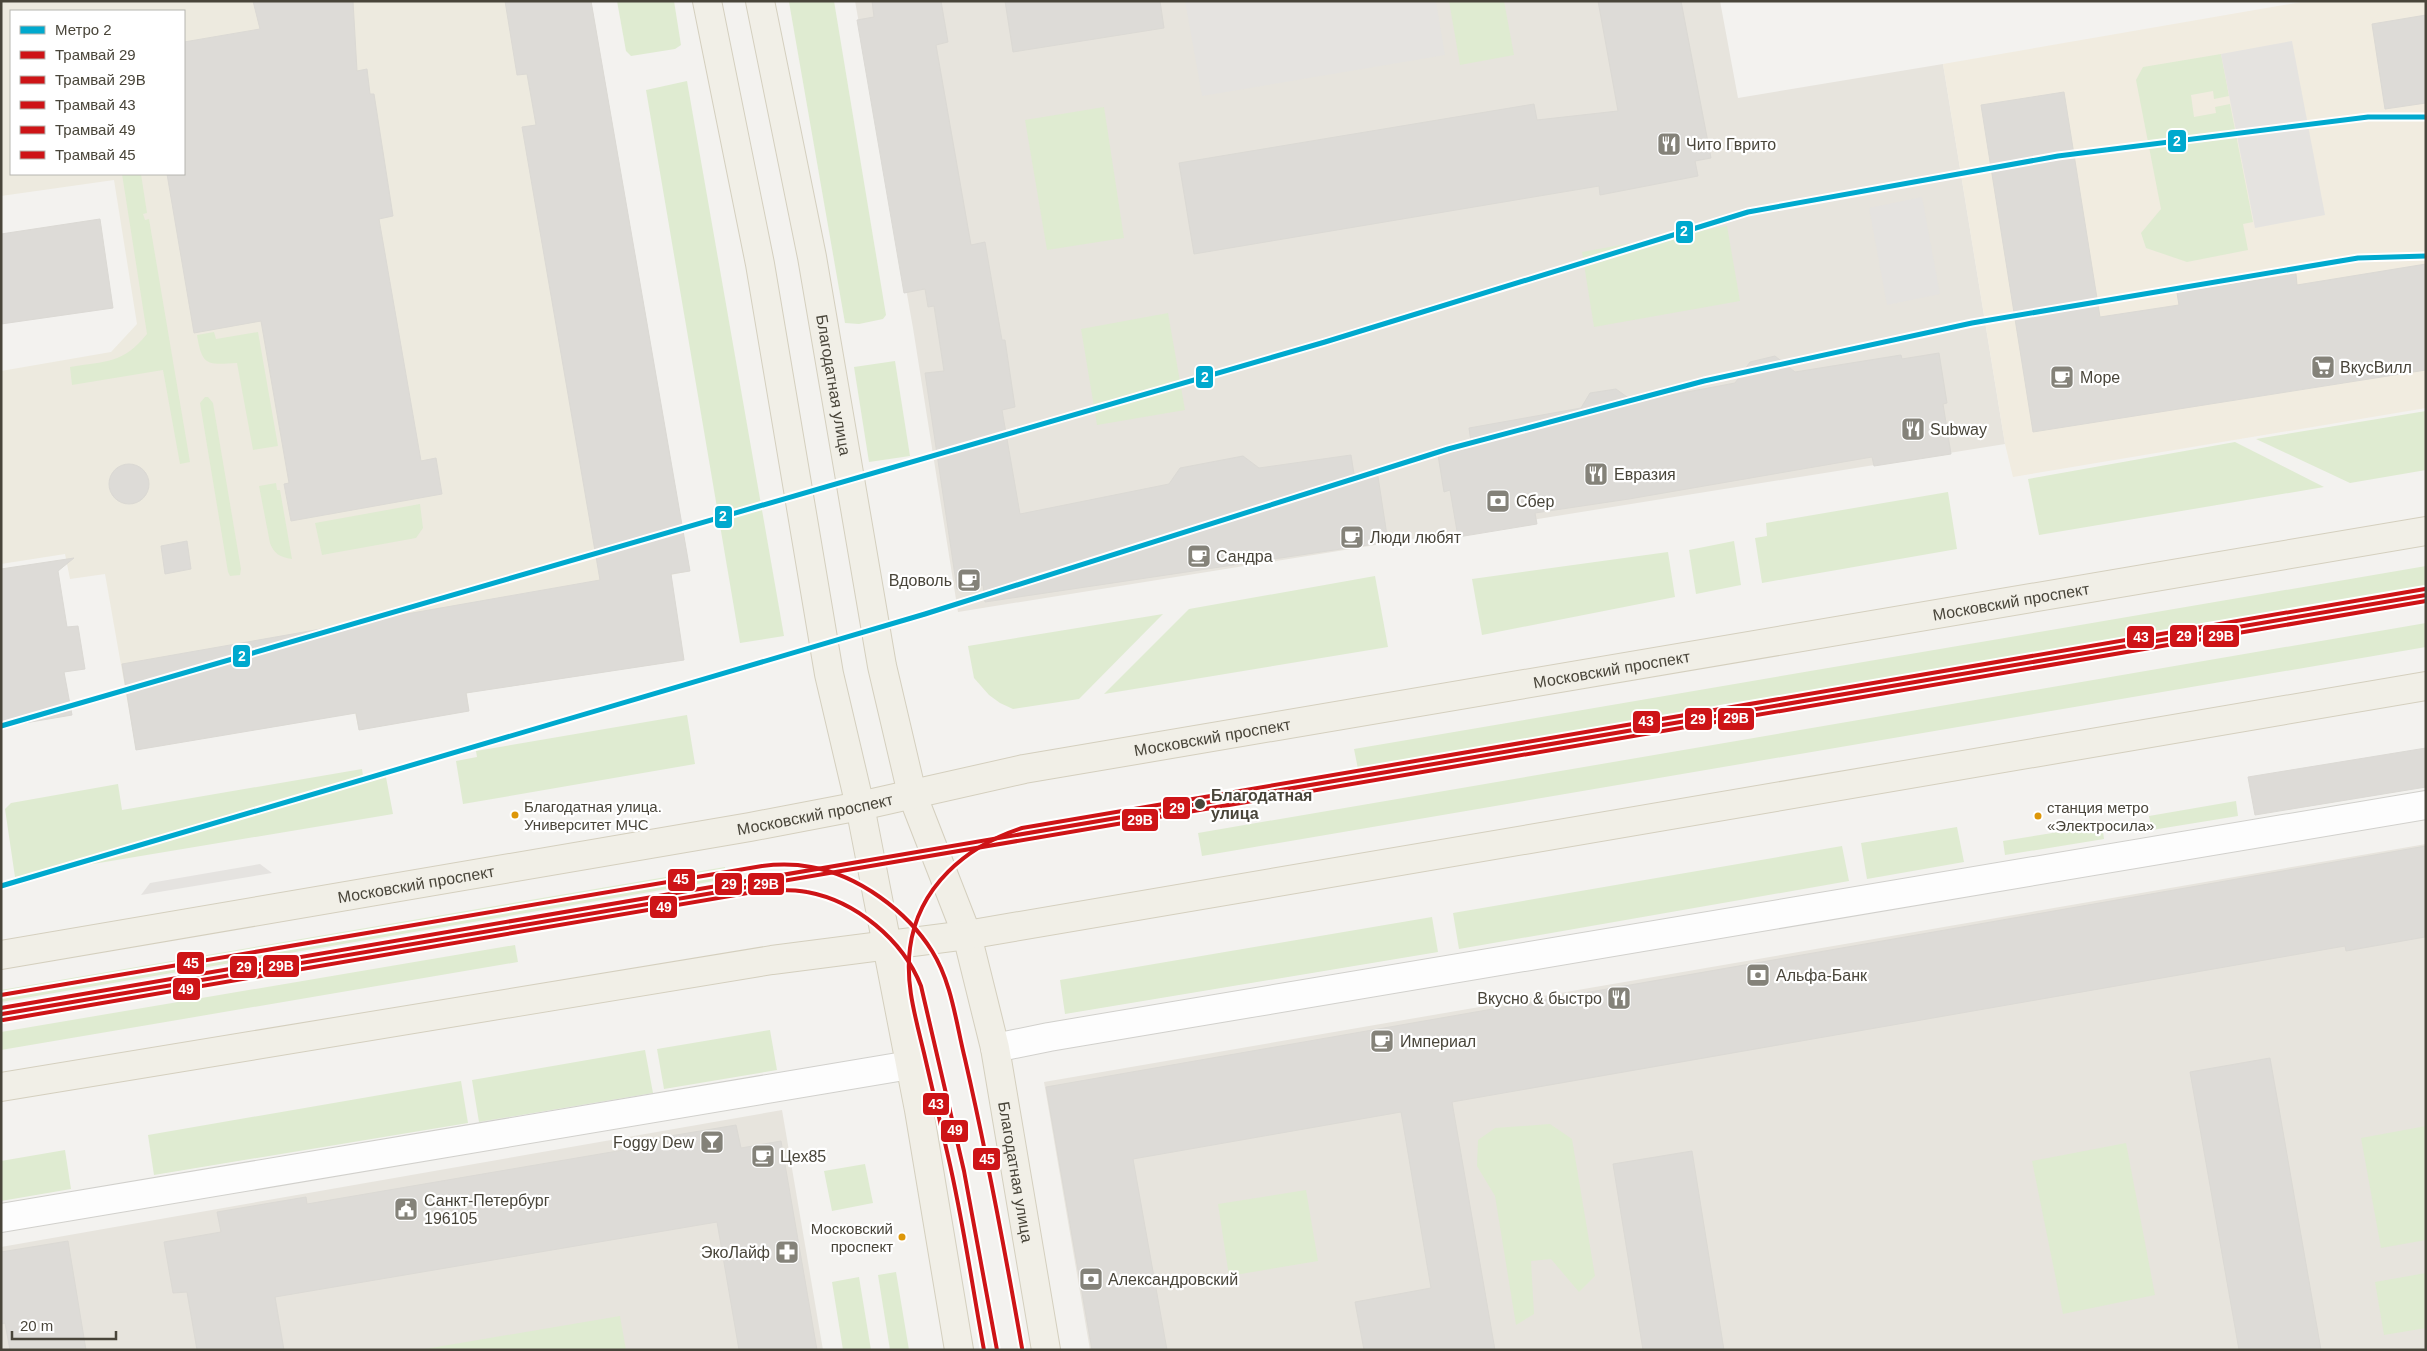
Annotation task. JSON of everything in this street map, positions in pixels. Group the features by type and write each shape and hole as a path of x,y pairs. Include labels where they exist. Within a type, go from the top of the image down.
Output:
{"main road":[{"path":"707,1 760,264 829,674 860,806 910,1065 959,1350"},
{"name":"Благодатная улица","path":"760,1 812,257 882,666 912,794 967,935 995,1048 1046,1350"},
{"name":"Московский проспект","path":"1,955 530,866 860,806 1024,769 2426,531"},
{"path":"1,1087 755,963 967,935 2426,686"}],"street":[{"path":"995,1048 1068,1033 2426,805"},
{"path":"1,1218 910,1065"}],"shaded area":[{"path":"1,1 591,1 690,571 671,575 684,660 467,693 469,711 359,730 355,713 136,750 105,574 70,579 65,554 1,564 1,371 111,352 137,324 114,180 1,196"},
{"path":"855,1 1720,1 1738,98 1943,64 2005,444 958,612 913,328"},
{"path":"1185,1 1436,1 1445,55 1202,96"},
{"path":"2307,1 2426,1 2426,408 2013,477 2005,444 1943,64"},
{"path":"2292,41 2325,215 2255,228 2221,54"},
{"path":"1922,197 1940,294 1887,305 1869,208"},
{"path":"2426,844 2426,1350 1090,1350 1044,1082"},
{"path":"260,864 272,873 141,895 150,883"},
{"path":"782,1110 823,1350 1,1350 1,1247"}],"green space":[{"path":"617,1 674,1 681,45 675,49 631,56 626,51"},
{"path":"834,1 886,315 883,319 859,324 845,323 789,2"},
{"path":"1449,1 1504,1 1514,55 1460,65"},
{"path":"2221,54 2229,96 2214,99 2213,91 2191,95 2194,117 2216,113 2215,107 2230,104 2253,222 2243,224 2248,250 2187,262 2146,248 2141,233 2161,209 2136,80 2143,67"},
{"path":"687,81 784,636 740,643 646,90"},
{"path":"1104,107 1124,238 1047,250 1025,120"},
{"path":"122,175 141,175 147,213 143,214 145,220 149,219 190,462 180,464 163,370 72,385 70,367 104,362 122,356 138,344 147,334"},
{"path":"1727,226 1740,301 1594,327 1582,252"},
{"path":"1168,313 1185,410 1097,425 1081,329"},
{"path":"214,332 216,339 258,332 278,446 253,450 237,363 212,363 204,358 201,353 197,335"},
{"path":"895,361 910,456 869,462 854,367"},
{"path":"205,397 208,397 213,403 241,569 240,575 230,576 228,572 200,403"},
{"path":"2426,411 2426,470 2350,483 2256,439"},
{"path":"2235,442 2324,487 2039,535 2028,479"},
{"path":"276,483 277,490 280,490 292,559 278,554 273,550 270,543 259,486"},
{"path":"1948,492 1957,549 1762,583 1755,538 1767,536 1766,523"},
{"path":"420,504 423,528 416,538 322,555 315,523"},
{"path":"1734,541 1741,585 1696,594 1689,550"},
{"path":"1668,552 1675,597 1482,635 1472,579"},
{"path":"2426,566 2426,586 1358,769 1354,749"},
{"path":"1375,576 1388,647 1104,694 1189,609"},
{"path":"1163,614 1079,699 1013,709 989,695 974,678 968,646"},
{"path":"2426,623 2426,647 1202,856 1198,833"},
{"path":"687,715 695,764 463,804 456,761 477,757 476,751"},
{"path":"362,769 363,776 385,772 393,814 15,877 5,809 11,803 118,784 122,810"},
{"path":"2236,801 2238,816 2152,830 2149,816"},
{"path":"2102,825 2104,839 2005,855 2003,841"},
{"path":"1957,827 1964,862 1867,879 1861,843"},
{"path":"1842,846 1849,881 1459,949 1453,913"},
{"path":"725,867 726,879 1,1002 1,990"},
{"path":"1432,917 1438,952 1065,1014 1060,980"},
{"path":"515,945 518,962 1,1050 1,1032"},
{"path":"770,1030 777,1070 664,1089 657,1049"},
{"path":"645,1050 653,1093 479,1122 472,1080"},
{"path":"461,1081 468,1123 154,1175 148,1135"},
{"path":"1550,1124 1572,1139 1595,1276 1579,1292 1551,1259 1531,1261 1534,1314 1516,1325 1495,1196 1477,1166 1478,1140 1495,1128"},
{"path":"2426,1126 2426,1240 2381,1248 2361,1138"},
{"path":"2126,1143 2155,1295 2063,1314 2032,1161"},
{"path":"65,1150 71,1189 1,1201 1,1161"},
{"path":"865,1164 873,1203 832,1211 824,1171"},
{"path":"1306,1190 1318,1261 1229,1276 1218,1204"},
{"path":"896,1272 909,1350 890,1350 878,1275"},
{"path":"2426,1273 2426,1328 2384,1335 2375,1282"},
{"path":"859,1277 871,1350 843,1350 832,1282"},
{"path":"620,1316 626,1350 419,1350"}],"building":[{"path":"253,1 353,1 357,71 367,69 370,94 374,94 393,216 379,219 421,461 436,458 442,494 291,521 284,484 289,483 261,321 194,333 167,175 185,175 185,42 260,29"},
{"path":"505,1 591,1 690,571 671,574 684,660 466,693 469,711 359,730 356,713 136,750 122,664 600,580 522,127 536,125 527,74 517,75"},
{"path":"872,1 941,1 948,42 936,45 971,245 985,242 1002,340 1005,340 1015,407 1002,410 1020,514 1169,484 1180,468 1243,456 1259,468 1351,455 1354,474 1377,470 1388,542 985,602 983,585 957,589 925,373 944,371 934,306 928,307 925,289 904,293 857,20 874,17"},
{"path":"1005,1 1160,1 1164,28 1013,52"},
{"path":"1598,1 1681,1 1711,158 1695,161 1698,176 1600,195 1599,186 1194,254 1179,163 1534,104 1537,120 1618,111"},
{"path":"2426,15 2426,103 2385,109 2372,24"},
{"path":"2064,92 2100,317 2179,305 2177,293 2296,274 2297,285 2426,264 2426,370 2033,432 1981,105"},
{"path":"100,219 113,308 1,324 1,234"},
{"path":"1939,353 1947,403 1943,404 1951,454 1874,466 1872,457 1629,499 1535,513 1537,524 1458,537 1450,490 1444,492 1438,455 1472,448 1469,428 1581,408 1590,393 1616,389 1634,402 1735,383 1750,362 1775,356 1795,372 1901,355 1902,359"},
{"path":"125,464 133,464 140,467 146,473 149,484 146,495 140,501 133,504 125,504 118,501 112,495 109,488 109,480 112,473 118,467"},
{"path":"187,541 191,569 165,574 161,546"},
{"path":"74,558 58,571 67,627 78,626 85,669 64,672 72,715 1,727 1,569"},
{"path":"2426,748 2426,787 2255,815 2248,777"},
{"path":"2426,846 2425,937 2346,951 2345,946 1452,1102 1495,1350 1364,1350 1355,1302 1431,1288 1401,1112 1133,1159 1167,1350 1092,1350 1046,1087"},
{"path":"2270,1058 2321,1350 2239,1350 2190,1072"},
{"path":"736,1125 741,1148 781,1141 817,1350 739,1350 717,1222 275,1297 284,1350 197,1350 187,1292 173,1293 164,1242 221,1232 217,1212 306,1197 307,1204 641,1147 640,1141"},
{"path":"1692,1151 1724,1350 1643,1350 1613,1164"},
{"path":"68,1241 86,1350 10,1350 5,1323 1,1324 1,1252"}],"metro line":[{"name":"2","path":"1,726 1325,342 1748,212 2058,156 2368,117 2426,117"},
{"name":"2","path":"1,886 925,614 1448,449 1704,381 1972,323 2358,258 2426,256"}],"tram line":[{"name":"43","path":"984,1350 963,1228 912,1001 909,975 910,948 915,926 923,906 934,888 948,872 982,846 1022,828 2425,589"},
{"name":"29","path":"1,1008 2426,595"},
{"name":"29В","path":"2,1014 2426,601"},
{"name":"45","path":"1,995 762,866 799,865 829,871 863,887 895,909 922,936 939,963 953,1004 981,1131 1022,1348"},
{"name":"49","path":"3,1020 765,890 797,890 825,897 843,904 876,925 902,953 913,969 921,986 964,1171 997,1350"}],"place":[{"name":"Чито Гврито","path":"1669,144"},
{"name":"ВкусВилл","path":"2323,367"},
{"name":"Море","path":"2062,377"},
{"name":"Subway","path":"1913,429"},
{"name":"Евразия","path":"1596,474"},
{"name":"Сбер","path":"1498,501"},
{"name":"Люди любят","path":"1352,537"},
{"name":"Сандра","path":"1199,556"},
{"name":"Вдоволь","path":"969,580"},
{"name":"Благодатная улица","path":"1200,804"},
{"name":"Благодатная улица. Университет МЧС","path":"515,815"},
{"name":"станция метро «Электросила»","path":"2038,816"},
{"name":"Альфа-Банк","path":"1758,975"},
{"name":"Вкусно & быстро","path":"1619,998"},
{"name":"Империал","path":"1382,1041"},
{"name":"Foggy Dew","path":"712,1142"},
{"name":"Цех85","path":"763,1156"},
{"name":"Санкт-Петербург 196105","path":"406,1209"},
{"name":"Московский проспект","path":"902,1237"},
{"name":"ЭкоЛайф","path":"787,1252"},
{"name":"Александровский","path":"1091,1279"}]}
